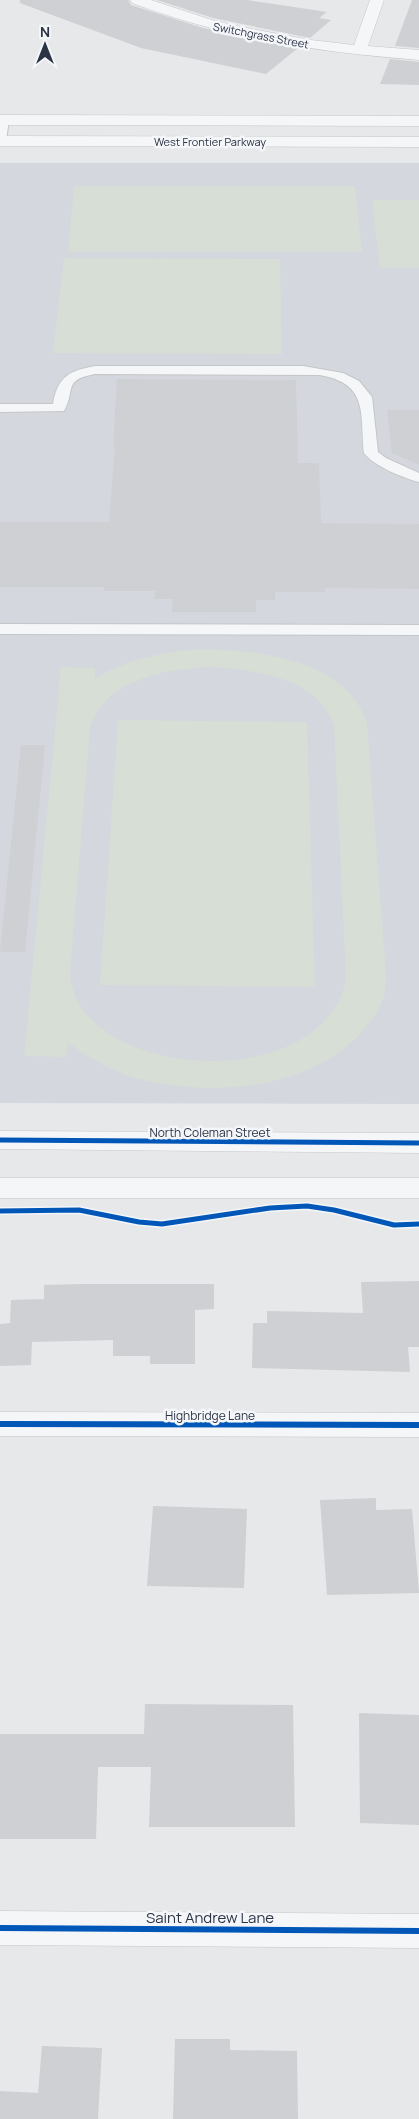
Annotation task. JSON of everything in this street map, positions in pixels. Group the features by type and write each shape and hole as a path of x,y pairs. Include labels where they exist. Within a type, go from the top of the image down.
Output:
{"street":[{"name":"Switchgrass Street","path":"137,0 198,22 278,40 359,51 419,55"},
{"path":"359,51 378,0"},
{"name":"West Frontier Parkway","path":"2,120 419,121"},
{"name":"West Frontier Parkway","path":"0,141 419,142"},
{"name":"North Coleman Street","path":"0,1140 419,1143"},
{"path":"0,1188 419,1188"},
{"name":"Highbridge Lane","path":"0,1424 419,1425"},
{"name":"Saint Andrew Lane","path":"0,1928 419,1931"}],"lane":[{"path":"0,141 2,120"},
{"path":"0,408 59,408 63,385 66,381 78,373 95,370 303,370 324,372 343,377 362,391 365,397 372,453 381,461 419,478"},
{"path":"0,628 419,630"}],"shaded area":[{"path":"0,163 419,163 419,1104 0,1103"},
{"path":"74,186 355,186 362,252 68,252"},
{"path":"372,200 419,200 419,268 380,268"},
{"path":"64,258 280,259 282,354 53,353"},
{"path":"188,650 225,650 274,656 321,672 341,685 357,702 367,723 386,972 382,1002 366,1027 344,1048 318,1065 290,1077 228,1088 165,1084 135,1078 108,1068 68,1043 66,1057 24,1056 61,667 95,668 95,679 133,661 160,654","holes":["211,667 265,674 299,686 313,696 325,709 334,725 346,980 330,1014 303,1038 266,1054 225,1061 182,1059 141,1049 106,1032 81,1007 74,991 70,974 90,729 97,712 108,699 123,688 139,680 157,674"]},
{"path":"118,720 307,722 315,987 100,985"}],"building":[{"path":"20,0 128,0 131,5 203,28 298,48 266,74 141,48 20,3"},
{"path":"157,0 247,0 327,12 319,18 331,20 310,38 213,18"},
{"path":"412,0 419,0 419,48 395,46"},
{"path":"390,59 419,62 419,85 380,84"},
{"path":"117,379 296,380 298,463 319,463 321,523 419,524 419,589 325,588 325,592 275,592 275,600 256,600 256,612 172,612 173,599 154,599 155,591 104,591 104,587 0,587 0,522 109,522 115,447 113,447"},
{"path":"387,410 419,410 419,465 392,453"},
{"path":"21,745 45,745 25,952 0,952"},
{"path":"419,1281 419,1347 408,1347 410,1372 252,1368 253,1323 267,1323 267,1311 363,1313 361,1282"},
{"path":"214,1284 214,1309 195,1310 195,1364 150,1364 150,1356 113,1356 113,1340 32,1342 31,1365 0,1366 0,1324 10,1323 11,1300 44,1299 44,1285"},
{"path":"376,1498 376,1510 412,1509 419,1593 327,1595 320,1500"},
{"path":"153,1506 247,1509 244,1588 147,1586"},
{"path":"145,1704 293,1705 295,1827 149,1827 151,1767 98,1767 96,1839 0,1839 0,1734 144,1734"},
{"path":"359,1713 419,1715 419,1825 360,1823"},
{"path":"175,2039 230,2039 230,2050 297,2051 298,2119 173,2119"},
{"path":"42,2046 102,2048 98,2119 0,2119 0,2091 38,2093"}],"cycle path":[{"path":"0,1140 419,1143"},
{"path":"0,1211 79,1210 139,1222 162,1224 270,1208 307,1206 334,1210 394,1225 419,1224"},
{"path":"0,1424 419,1425"},
{"path":"0,1928 419,1931"}]}
